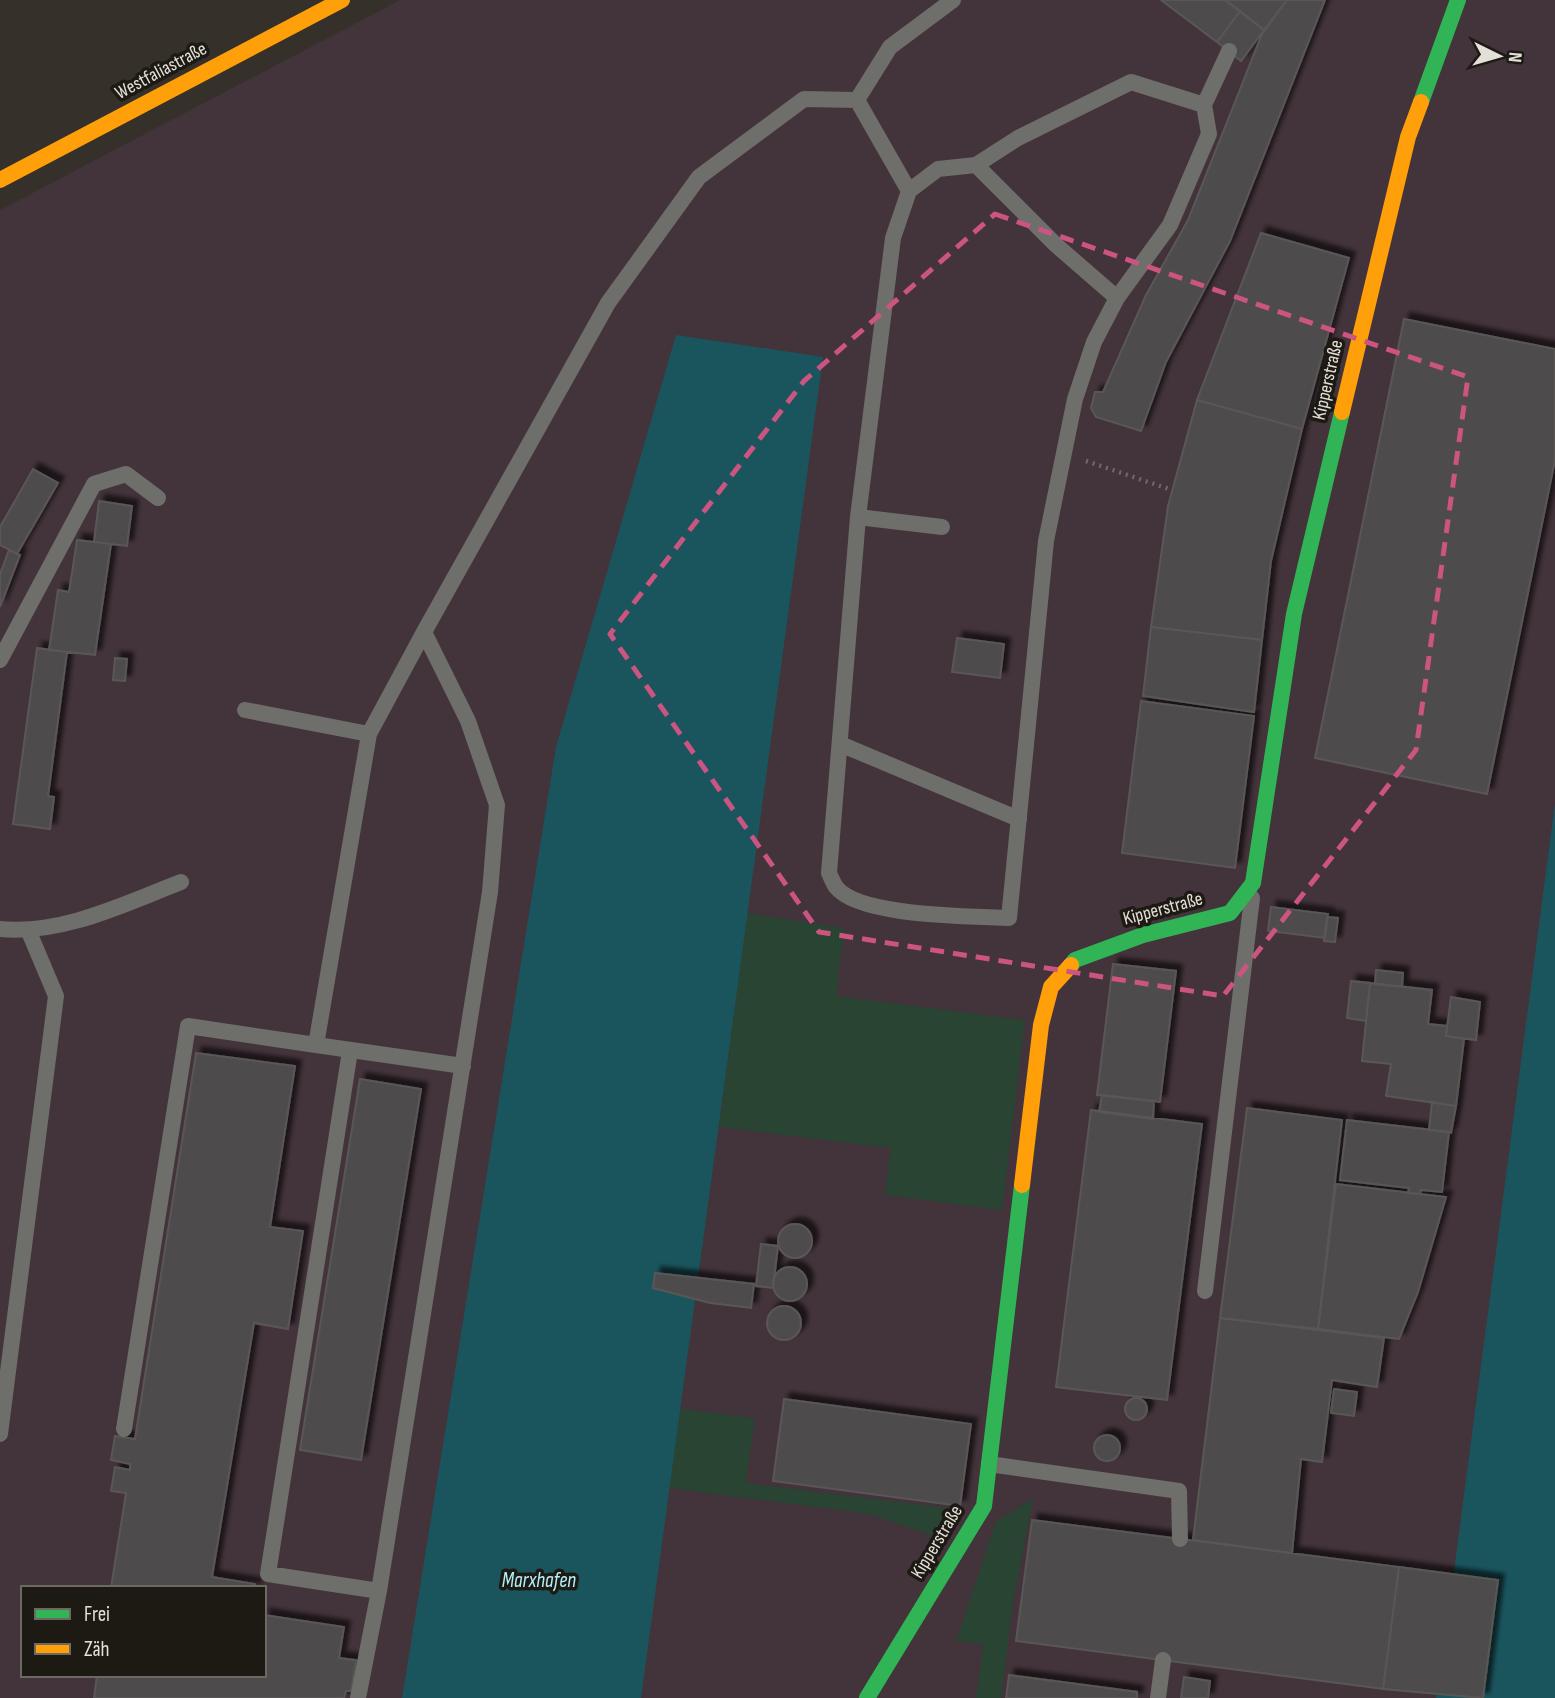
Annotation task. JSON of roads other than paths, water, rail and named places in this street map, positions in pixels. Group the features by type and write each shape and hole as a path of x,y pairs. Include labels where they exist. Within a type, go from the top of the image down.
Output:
{"street":[{"name":"Westfaliastraße","path":"0,180 342,0"},
{"name":"Kipperstraße","path":"867,1698 984,1506 1041,1025 1051,987 1075,960 1087,954 1143,935 1230,913 1253,883 1294,614 1408,137 1458,0"}],"lane":[{"path":"857,100 890,47 953,0"},
{"path":"1204,105 1131,82 1018,138 976,165 938,169 909,191 892,238 858,517 829,873 837,888 854,900 903,912 1009,918 1046,541 1075,399 1094,342 1116,298 1170,225 1209,134 1204,105 1229,51"},
{"path":"316,1045 369,734 608,303 699,177 804,99 857,100"},
{"path":"857,100 909,191"},
{"path":"976,165 1056,245 1116,298"},
{"path":"0,660 94,484 126,474 158,498"},
{"path":"858,517 942,527"},
{"path":"358,1698 379,1591 491,892 497,805 468,721 424,632"},
{"path":"244,710 369,734"},
{"path":"840,744 1018,818"},
{"path":"0,929 29,932 87,917 181,882"},
{"path":"1205,1292 1253,883"},
{"path":"0,1434 56,996 29,932"},
{"path":"124,1429 188,1026 463,1066"},
{"path":"350,1051 268,1574 379,1591"},
{"path":"989,1464 1179,1491 1180,1539"},
{"path":"1158,1698 1163,1660"}],"water":[{"name":"Marxhafen","path":"676,335 823,357 641,1698 402,1698 556,747"},
{"path":"1555,803 1555,1698 1436,1698 1452,1586"}]}
